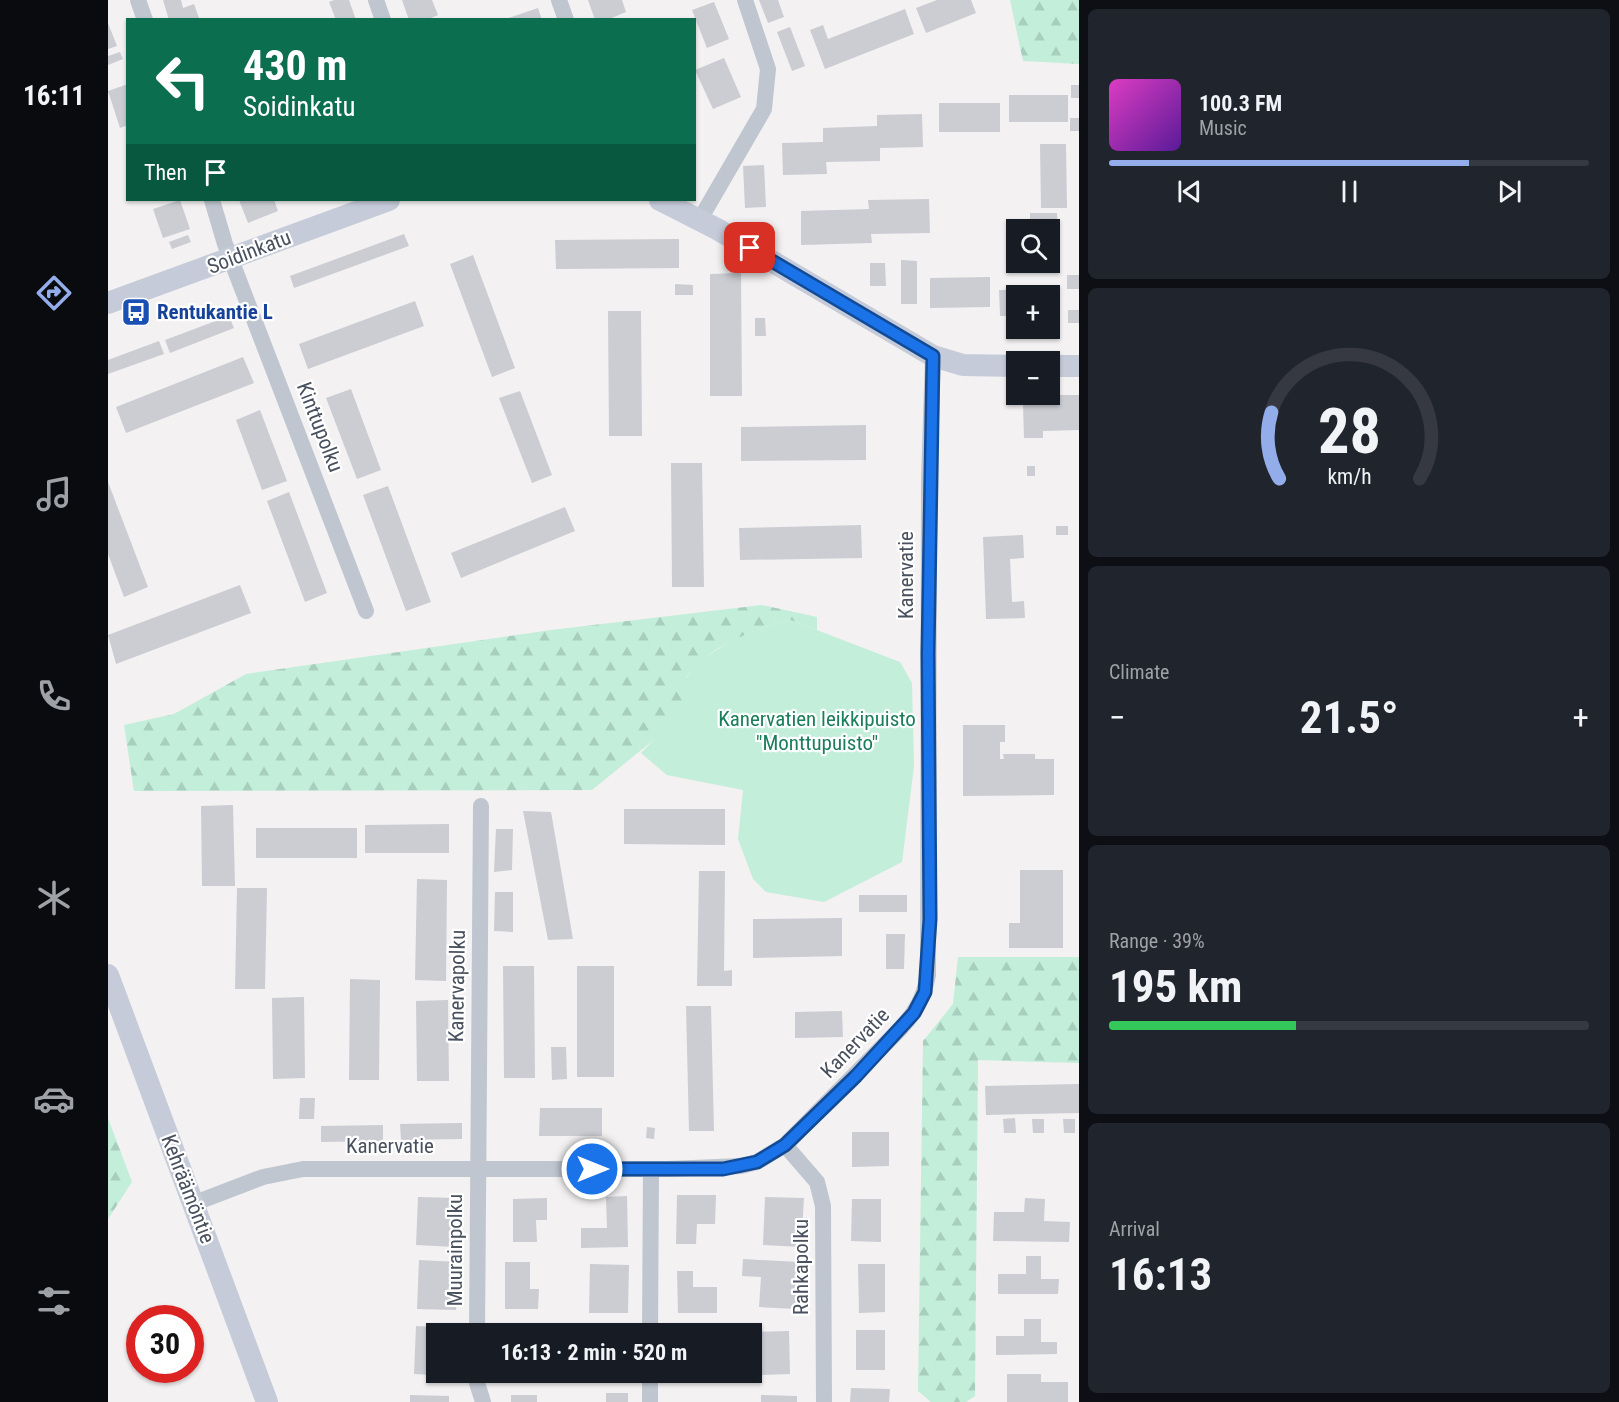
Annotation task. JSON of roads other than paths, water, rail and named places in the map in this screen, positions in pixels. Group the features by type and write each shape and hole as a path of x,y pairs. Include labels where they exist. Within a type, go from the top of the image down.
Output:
{"street":[{"path":"138,0 144,18"},
{"path":"376,0 382,18"},
{"path":"560,0 566,18"},
{"path":"699,221 764,109 768,69 745,0"},
{"name":"Kinttupolku","path":"212,201 225,244 366,611"},
{"name":"Soidinkatu","path":"108,303 386,201"},
{"path":"662,201 832,295 933,356 963,365 1006,366"},
{"name":"Kanervatie","path":"195,1203 263,1177 303,1169 723,1169 741,1166 757,1162 785,1145 901,1028 914,1013 925,992 930,919 928,653 933,356"},
{"path":"1060,366 1079,366"},
{"name":"Kanervapolku","path":"477,1168 481,806"},
{"name":"Kehräämöntie","path":"108,975 195,1203 267,1402"},
{"name":"Rahkapolku","path":"785,1145 817,1182 823,1206 824,1402"},
{"name":"Muurainpolku","path":"477,1168 477,1323"},
{"path":"650,1323 651,1169"},
{"path":"477,1383 483,1402"},
{"path":"650,1383 650,1402"}],"place":[{"name":"Rentukantie L","path":"136,312"}],"park label":[{"name":"Kanervatien leikkipuisto \"Monttupuisto\"","path":"817,731"}]}
